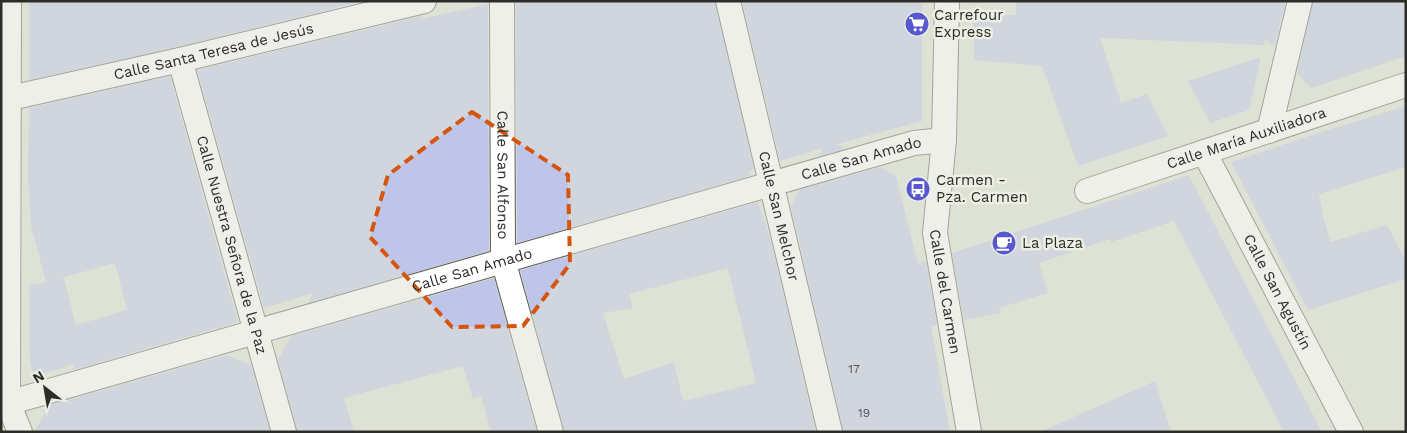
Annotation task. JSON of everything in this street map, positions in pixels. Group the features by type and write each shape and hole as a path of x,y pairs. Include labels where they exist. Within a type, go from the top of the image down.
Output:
{"street":[{"path":"9,1 5,99 5,404 20,432"},
{"name":"Calle Santa Teresa de Jesús","path":"5,99 180,60 424,1"},
{"name":"Calle San Alfonso","path":"502,1 503,260 551,432"},
{"name":"Calle San Melchor","path":"728,1 830,432"},
{"name":"Calle del Carmen","path":"947,1 944,140 935,233 969,432"},
{"path":"1269,131 1300,1"},
{"name":"Calle Nuestra Señora de la Paz","path":"180,60 284,432"},
{"name":"Calle María Auxiliadora","path":"1087,192 1406,86"},
{"name":"Calle San Amado","path":"5,404 914,143 944,140"},
{"name":"Calle San Agustín","path":"1204,152 1351,432"}],"highlighted area":[{"path":"472,112 568,175 570,264 523,326 452,327 370,237 388,175"}],"building":[{"path":"29,1 364,1 177,47 29,80"},
{"path":"516,1 715,1 754,169 749,171 750,176 517,243"},
{"path":"742,1 922,1 922,121 837,144 845,149 819,156 823,148 780,161"},
{"path":"1016,1 1286,1 1275,45 1272,45 1265,38 1264,45 1100,38 1121,103 1147,94 1168,136 1078,166 1042,66 974,60 974,15 1016,15"},
{"path":"1313,1 1406,1 1406,56 1311,88 1297,73"},
{"path":"488,4 489,251 308,303 313,293 264,308 197,70 422,16 422,19"},
{"path":"1261,57 1249,110 1210,123 1188,81"},
{"path":"170,76 238,322 72,370 75,364 34,376 30,362 29,285 46,282 31,225 28,177 29,108","holes":["115,263 127,310 76,325 64,278 54,280"]},
{"path":"1406,106 1406,167 1319,194 1323,217 1331,242 1387,225 1406,262 1406,279 1308,310 1231,162"},
{"path":"880,167 896,176 918,264 926,261 937,325 931,326 950,432 843,432 791,206 799,190"},
{"path":"1189,175 1322,432 1284,432 1174,221 1111,242 1110,239 1039,263 1048,293 999,308 1000,313 964,320 952,253"},
{"path":"758,202 771,241 816,432 564,432 520,270","holes":["728,268 756,383 683,401 674,362 624,379 603,313 633,308 629,294"]},
{"path":"494,278 537,432 491,432 481,396 473,399 463,366 344,398 354,432 297,432 278,360 291,336"},
{"path":"226,355 251,365 270,432 34,432 50,405"},
{"path":"1155,381 1171,432 1040,432"}],"place":[{"name":"Carrefour Express","path":"917,24"},
{"name":"Carmen - Pza. Carmen","path":"918,189"},
{"name":"La Plaza","path":"1004,243"}]}
